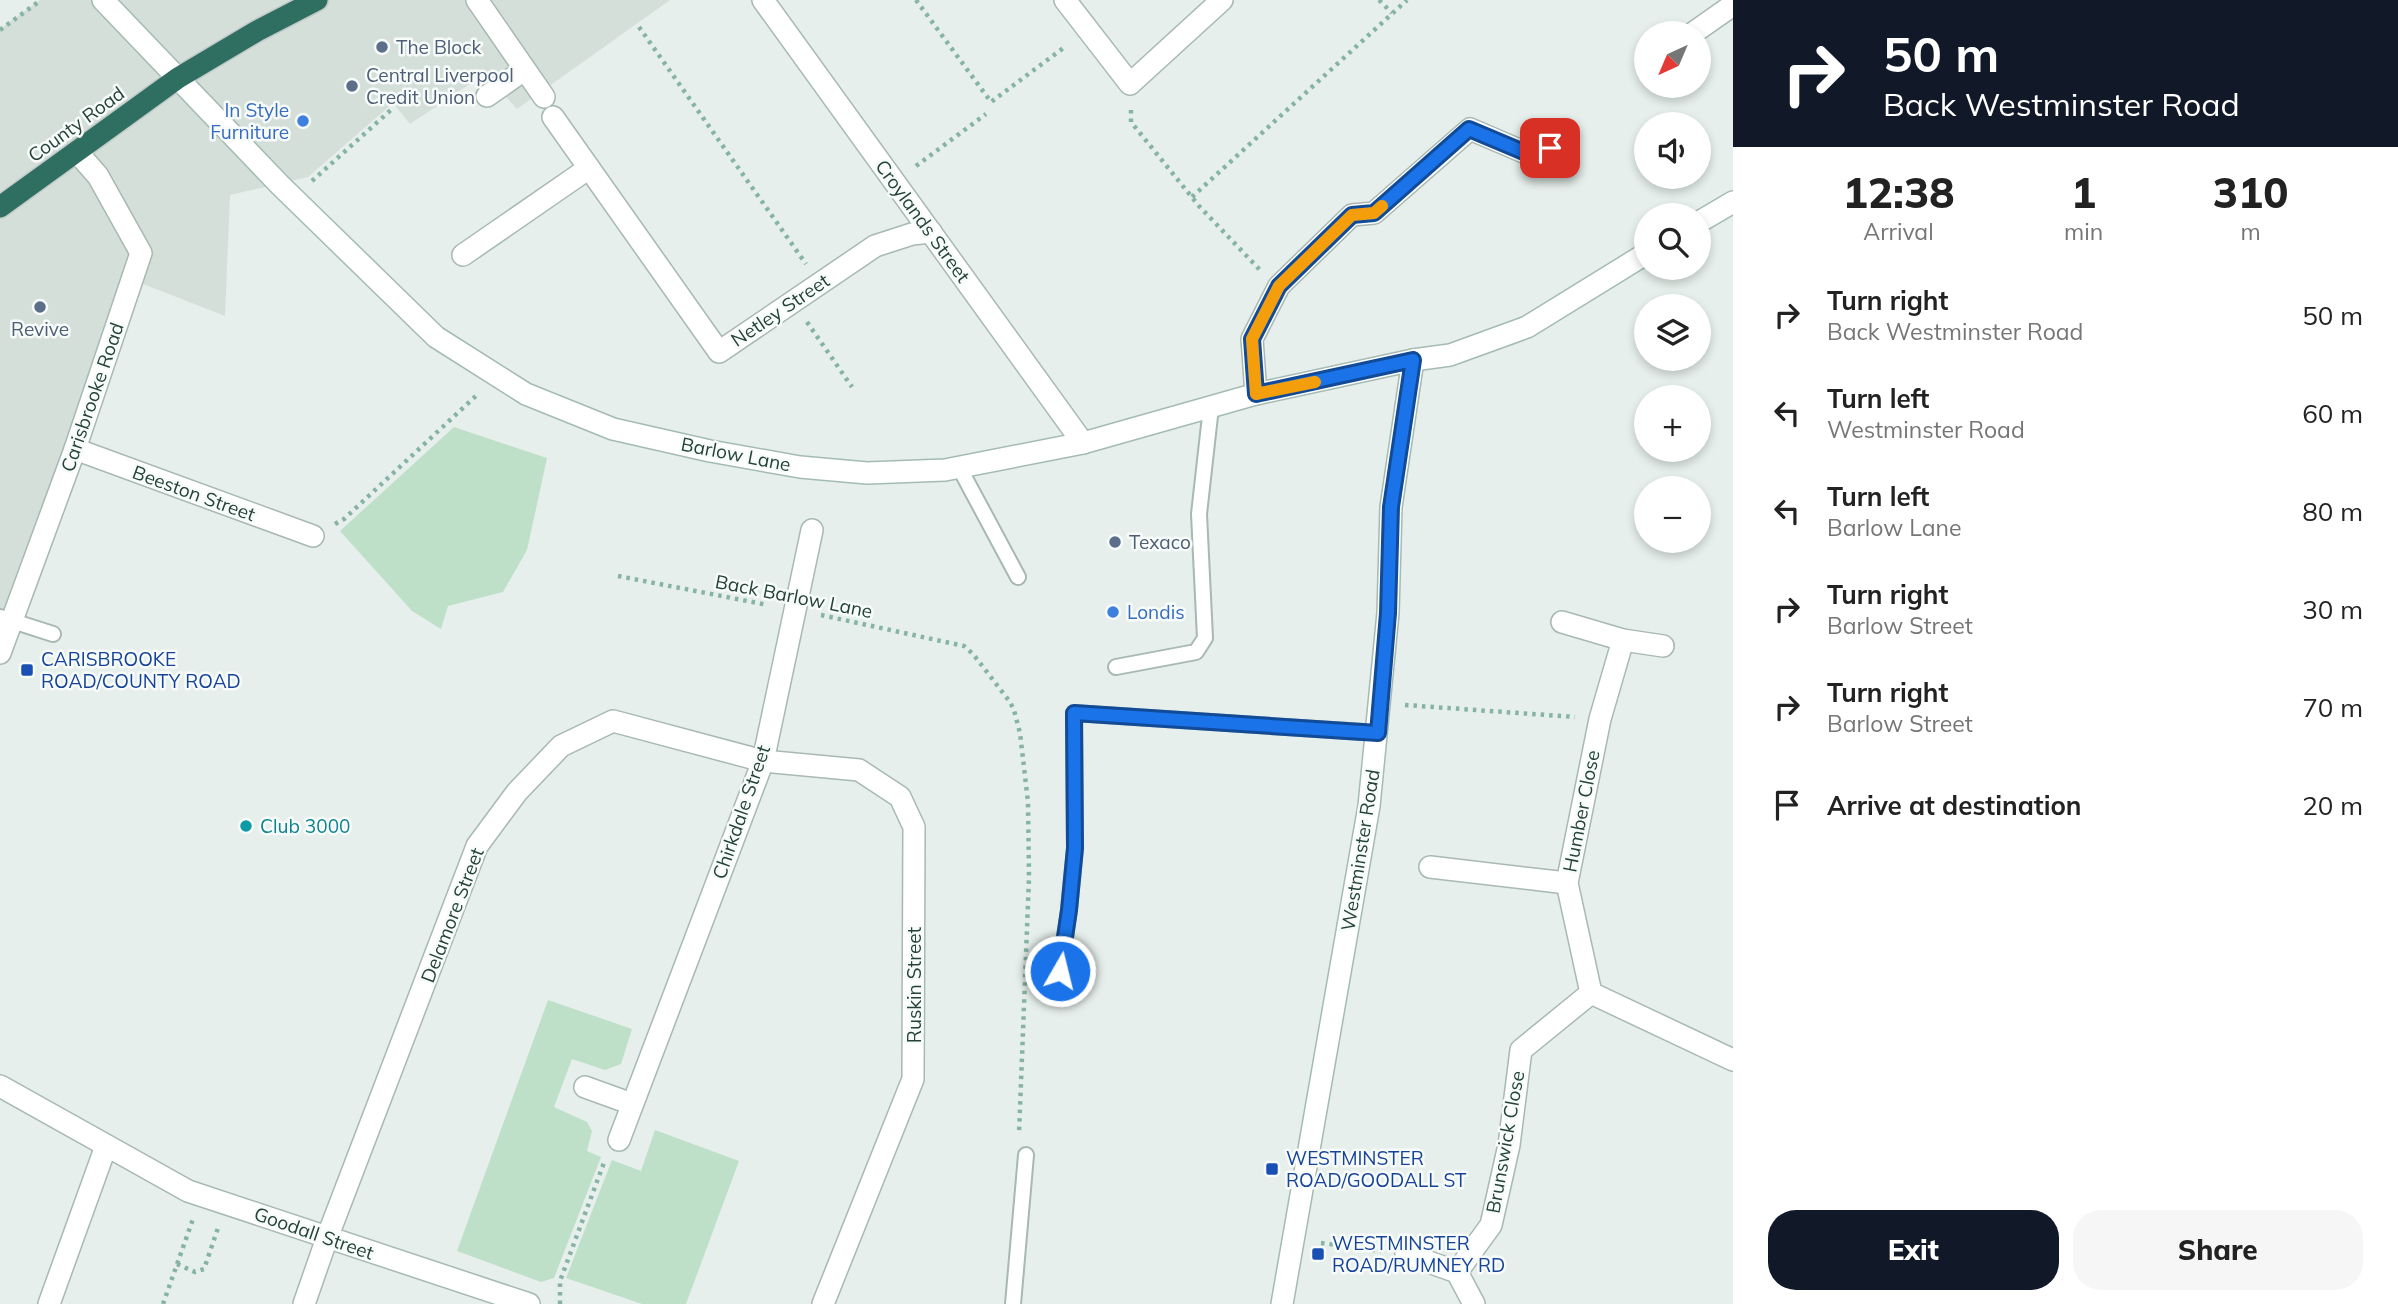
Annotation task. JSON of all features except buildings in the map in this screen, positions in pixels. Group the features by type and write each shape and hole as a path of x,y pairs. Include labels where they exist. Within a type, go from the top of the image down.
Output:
{"highway":[{"name":"County Road","path":"0,207 178,78 257,30 317,0"}],"street":[{"name":"Barlow Lane","path":"103,0 293,198 436,337 526,394 612,429 710,451 800,467 867,473 945,470 1083,443 1256,394 1413,360"},
{"name":"Netley Street","path":"477,0 589,168 719,352 875,246 912,234 931,233"},
{"name":"Croylands Street","path":"763,0 1083,443"},
{"path":"1065,0 1130,84 1222,0"},
{"path":"1710,21 1733,5"},
{"path":"487,96 524,69"},
{"path":"1256,394 1252,339 1279,286 1352,215 1374,213 1469,129 1526,153 1550,148"},
{"name":"Carisbrooke Road","path":"0,653 6,619 75,449 141,253 98,176 77,152"},
{"path":"463,255 589,168"},
{"path":"1711,217 1730,210"},
{"path":"1413,360 1450,355 1527,327 1634,261"},
{"name":"Westminster Road","path":"1282,1304 1369,806 1388,613 1391,507 1413,360"},
{"name":"Beeston Street","path":"75,449 313,537"},
{"name":"Chirkdale Street","path":"620,1140 763,761 793,609 812,530"},
{"path":"1562,622 1623,640 1663,646"},
{"name":"Humber Close","path":"1591,993 1567,883 1600,719 1623,640"},
{"name":"Delamore Street","path":"304,1304 477,846 517,792 561,746 613,722 763,761"},
{"name":"Ruskin Street","path":"763,761 859,770 900,797 914,827 913,1079 823,1304"},
{"path":"1430,867 1567,883"},
{"path":"1591,993 1733,1060"},
{"name":"Brunswick Close","path":"1457,1272 1491,1225 1509,1145 1521,1050 1591,993"},
{"name":"Goodall Street","path":"0,1086 188,1191 529,1304"},
{"path":"585,1087 632,1104"},
{"path":"49,1304 106,1146"},
{"path":"1406,1254 1457,1272 1474,1304"}],"lane":[{"path":"1116,667 1196,652 1205,638 1199,514 1211,407"},
{"path":"960,467 1018,577"},
{"path":"6,619 53,634"},
{"path":"1060,971 1075,848 1074,713 1378,733"},
{"path":"1013,1304 1026,1155"}],"path":[{"path":"0,30 41,0"},
{"path":"916,0 991,102 1088,30"},
{"path":"1380,0 1392,13"},
{"path":"1192,197 1407,0"},
{"path":"639,27 820,284"},
{"path":"1130,84 1131,122 1192,197 1253,264 1279,286"},
{"path":"293,198 392,109"},
{"path":"894,182 986,114"},
{"path":"794,302 852,387"},
{"path":"313,537 344,519 497,376"},
{"name":"Back Barlow Lane","path":"618,576 793,609 964,646 974,654 1010,702 1020,733 1028,802 1029,877 1018,1144 1026,1155"},
{"path":"1380,703 1600,719"},
{"path":"560,1304 560,1281 606,1158 620,1140"},
{"path":"163,1304 201,1195"},
{"path":"177,1265 195,1272 204,1269 226,1203"},
{"path":"1293,1240 1406,1254"}],"shaded area":[{"path":"40,0 670,0 517,109 485,74 410,124 393,103 308,177 230,195 225,316 133,280 0,623 0,29"}],"green space":[{"path":"454,427 547,458 527,550 503,592 448,606 441,629 412,611 340,531"},
{"path":"548,1000 632,1029 621,1064 605,1070 572,1059 554,1107 587,1122 592,1131 587,1151 601,1157 554,1278 541,1282 457,1251"},
{"path":"655,1130 739,1161 686,1304 642,1304 566,1278 612,1160 641,1171"}],"slow traffic":[{"path":"1315,382 1256,394 1252,339 1279,286 1352,215 1374,213 1382,206"}],"place":[{"name":"The Block","path":"382,47"},
{"name":"Central Liverpool Credit Union","path":"352,86"},
{"name":"In Style Furniture","path":"303,121"},
{"name":"Revive","path":"40,307"},
{"name":"Texaco","path":"1115,542"},
{"name":"Londis","path":"1113,612"},
{"name":"CARISBROOKE ROAD/COUNTY ROAD","path":"27,670"},
{"name":"Club 3000","path":"246,826"},
{"name":"WESTMINSTER ROAD/GOODALL ST","path":"1272,1169"},
{"name":"WESTMINSTER ROAD/RUMNEY RD","path":"1318,1254"}],"route":[{"path":"1060,971 1075,848 1074,713 1378,733 1388,613 1391,507 1413,360 1256,394 1252,339 1279,286 1352,215 1374,213 1469,129 1526,153 1550,148"}]}
